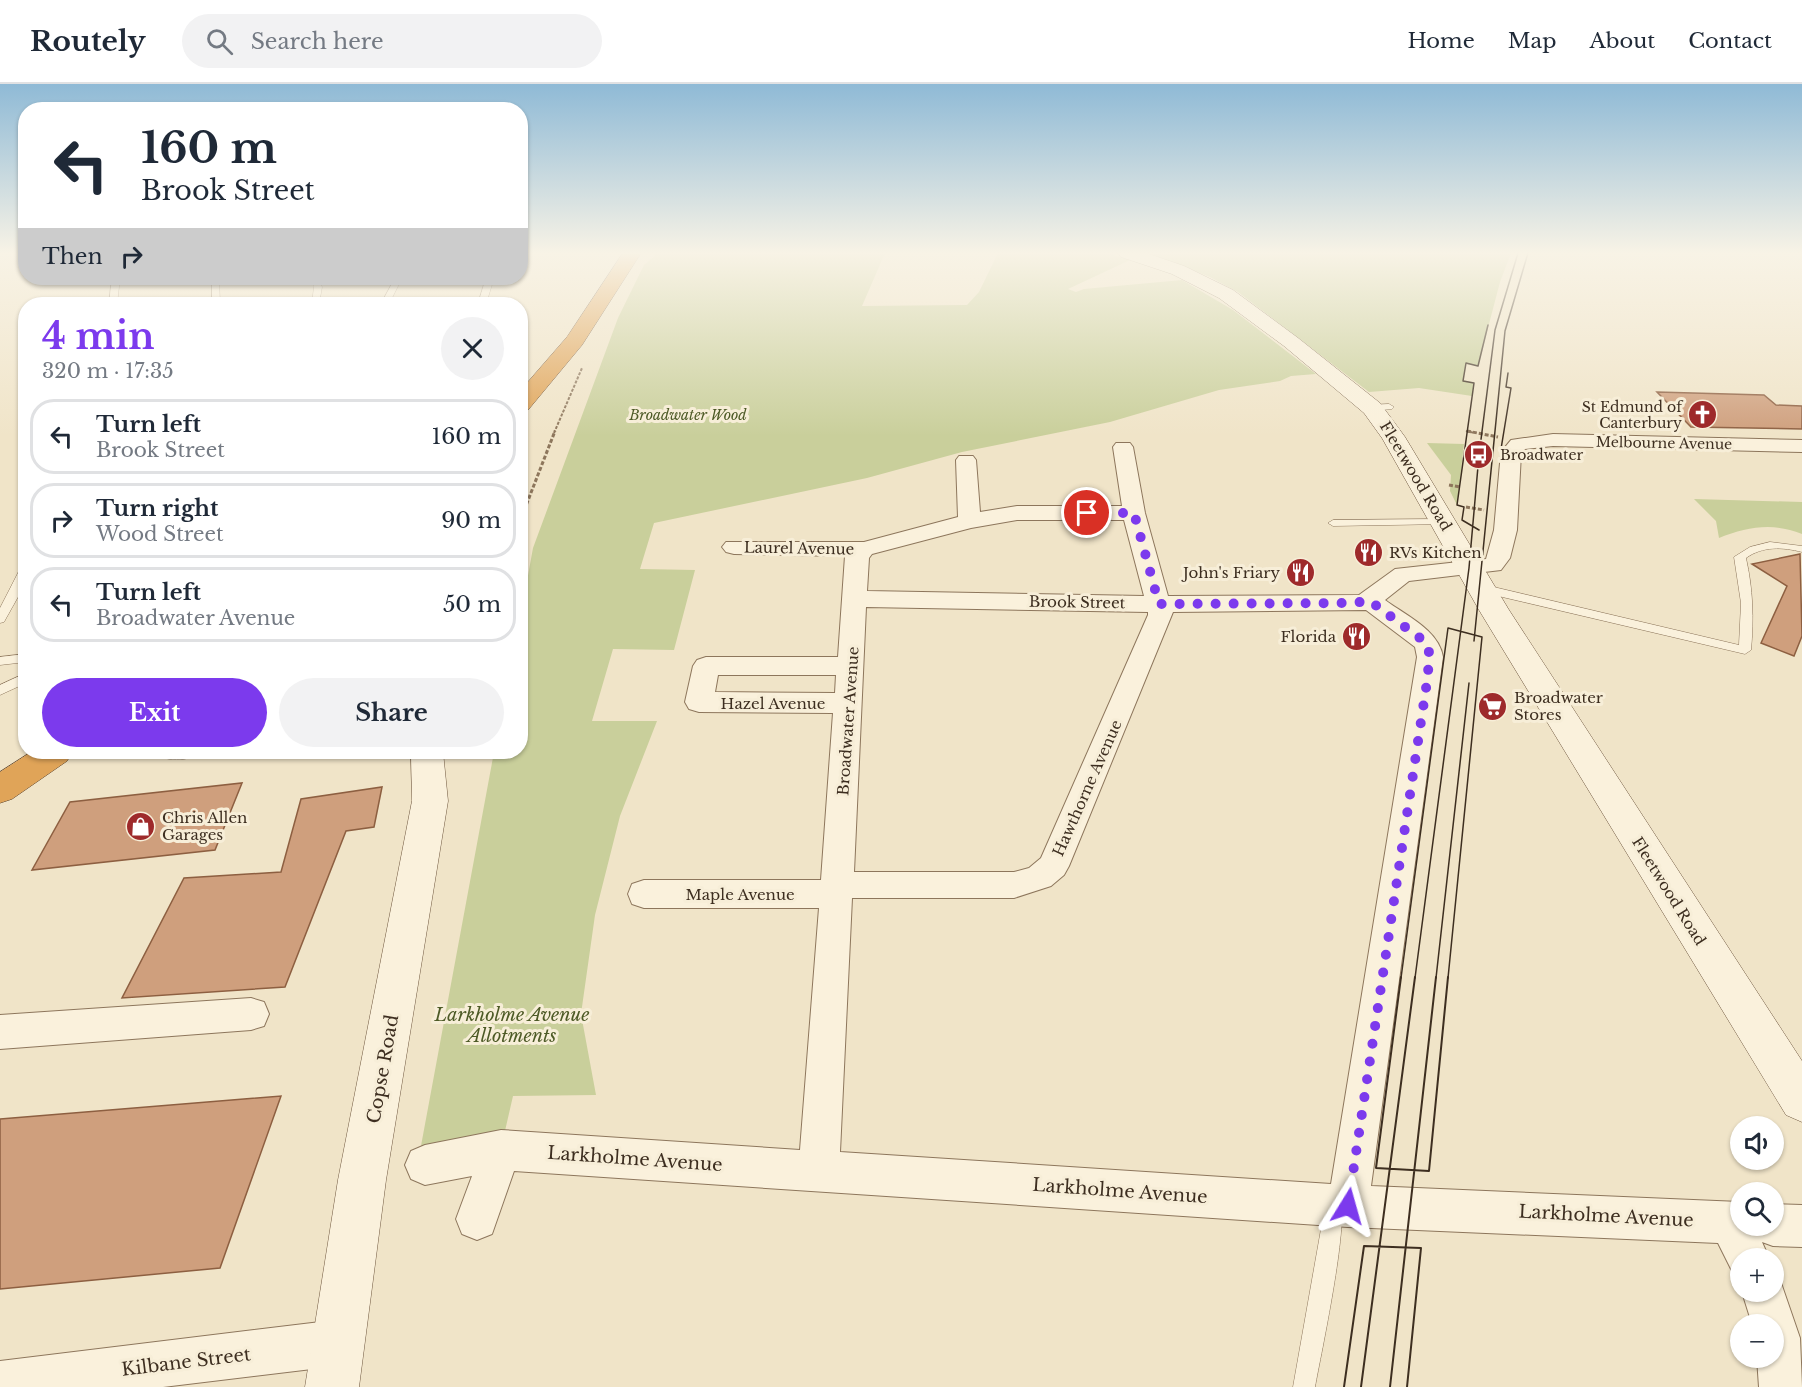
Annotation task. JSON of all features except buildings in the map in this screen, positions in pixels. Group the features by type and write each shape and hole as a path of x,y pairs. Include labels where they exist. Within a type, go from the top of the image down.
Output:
{"highway":[{"path":"528,396 575,341 593,314"},
{"path":"0,790 45,759"}],"street":[{"name":"Fleetwood Road","path":"1253,314 1381,408 1393,437 1475,578 1802,1100"},
{"name":"Melbourne Avenue","path":"1523,443 1802,446"},
{"path":"1340,1205 1428,675 1429,649 1424,641 1370,601 1392,578 1404,574 1475,578 1498,561 1504,532 1511,452 1523,443"},
{"path":"1123,447 1134,513 1159,604"},
{"path":"966,460 969,521"},
{"path":"864,549 969,521 1017,513 1134,513"},
{"name":"Laurel Avenue","path":"734,548 864,549"},
{"name":"Broadwater Avenue","path":"819,1170 852,666 857,556 864,549"},
{"name":"Brook Street","path":"855,599 1159,604 1370,601"},
{"name":"Hawthorne Avenue","path":"837,890 1014,885 1033,882 1046,874 1053,866 1160,621 1159,604"},
{"name":"Hazel Avenue","path":"849,703 699,702 706,666 852,666"},
{"name":"Copse Road","path":"334,1365 362,1180 430,801 427,759"},
{"name":"Maple Avenue","path":"644,894 837,890"},
{"path":"0,1032 251,1014"},
{"path":"477,1219 501,1150"},
{"name":"Larkholme Avenue","path":"425,1165 501,1150 1340,1205 1730,1222"},
{"path":"1784,1225 1802,1226"},
{"path":"1767,1302 1778,1338 1782,1387"},
{"name":"Kilbane Street","path":"0,1384 334,1365"}],"lane":[{"path":"1333,523 1443,522"},
{"path":"1475,578 1745,650 1748,620 1745,578 1740,557 1750,550 1767,545 1802,549"},
{"path":"0,619 18,591"},
{"path":"0,661 18,659"},
{"path":"0,692 18,682"},
{"path":"1304,1387 1330,1242 1340,1205"}],"path":[{"path":"528,499 584,363"},
{"path":"1466,431 1471,434 1523,443"}],"green space":[{"path":"620,314 1238,314 1316,374 1291,376 1280,381 1219,390 1110,422 962,452 867,478 654,523 640,569 695,570 674,650 613,649 592,721 657,721 620,816 595,915 581,1014 596,1095 513,1096 502,1144 418,1162 493,759 528,759 528,576 533,548"},
{"path":"1267,314 1492,314 1478,366 1466,364 1463,380 1474,383 1472,396 1419,388 1369,392"},
{"path":"1427,443 1464,444 1457,505 1450,491 1451,475"},
{"path":"1694,499 1802,502 1802,534 1781,528 1760,527 1719,538 1716,521"}],"tram line":[{"path":"1473,526 1479,455 1495,330 1500,314"},
{"path":"1475,635 1505,331 1510,314"},
{"path":"1473,526 1462,520 1464,507 1457,505 1474,383 1463,381 1466,363 1478,366 1488,325"},
{"path":"1501,449 1511,388 1506,387 1508,373"},
{"path":"1461,631 1473,526"},
{"path":"1473,526 1479,530"},
{"path":"1401,978 1448,628 1461,631"},
{"path":"1415,978 1461,631"},
{"path":"1461,631 1475,635"},
{"path":"1448,978 1482,637 1475,635"},
{"path":"1474,641 1475,635"},
{"path":"1436,978 1469,683"},
{"path":"1390,1169 1376,1168 1401,977"},
{"path":"1390,1169 1415,977"},
{"path":"1414,1170 1436,977"},
{"path":"1414,1170 1429,1171 1448,977"},
{"path":"1379,1247 1390,1169"},
{"path":"1390,1169 1414,1170"},
{"path":"1406,1247 1414,1170"},
{"path":"1344,1387 1364,1246 1379,1247"},
{"path":"1361,1387 1379,1247"},
{"path":"1379,1247 1406,1247"},
{"path":"1390,1387 1406,1247"},
{"path":"1406,1247 1421,1248 1407,1387"}],"place":[{"name":"St Edmund of Canterbury","path":"1703,415"},
{"name":"Broadwater","path":"1479,455"},
{"name":"RVs Kitchen","path":"1368,552"},
{"name":"John's Friary","path":"1301,572"},
{"name":"Florida","path":"1357,636"},
{"name":"Broadwater Stores","path":"1493,706"},
{"name":"Chris Allen Garages","path":"141,826"}],"route":[{"path":"1087,513 1134,513 1159,604 1362,603 1370,601 1424,641 1429,649 1428,675 1348,1206"}],"park label":[{"name":"Broadwater Wood","path":"688,415"},
{"name":"Larkholme Avenue Allotments","path":"512,1025"}]}
